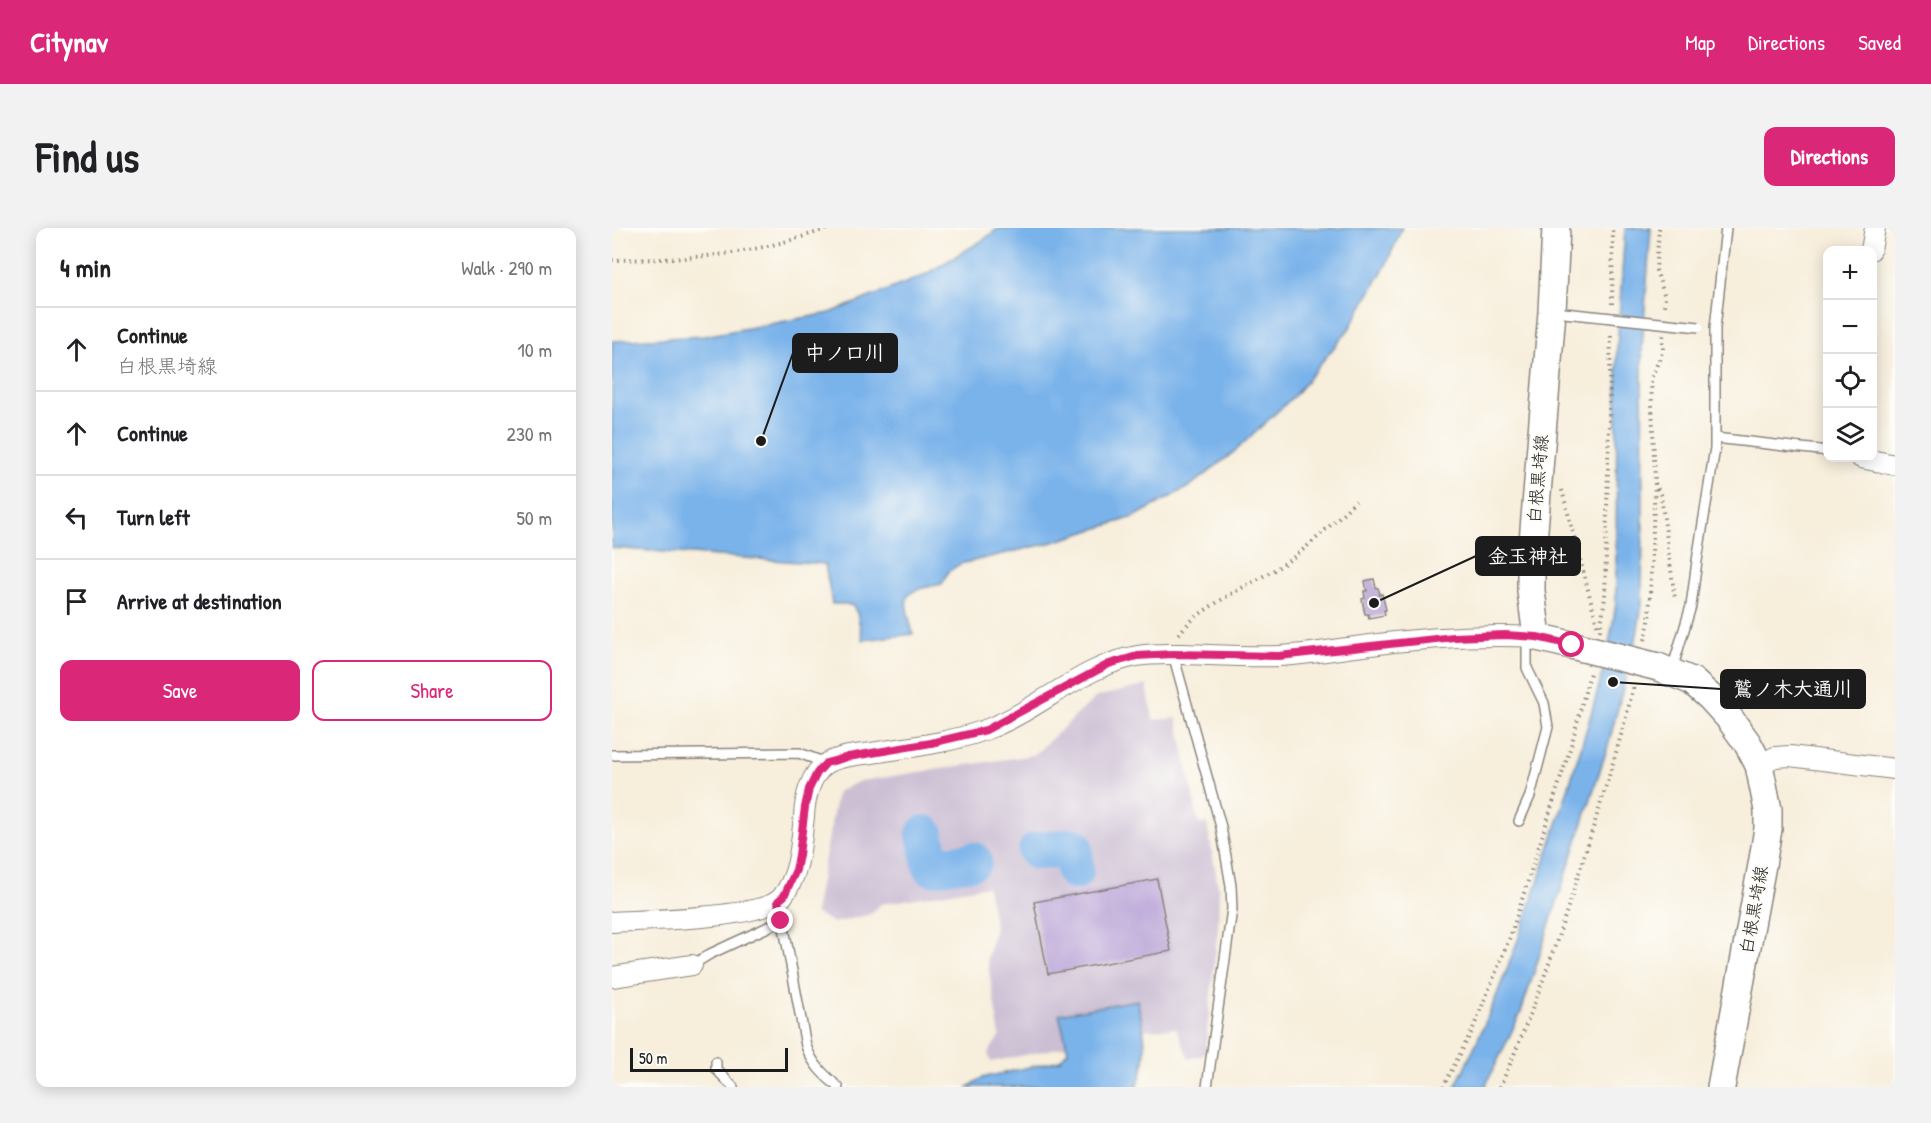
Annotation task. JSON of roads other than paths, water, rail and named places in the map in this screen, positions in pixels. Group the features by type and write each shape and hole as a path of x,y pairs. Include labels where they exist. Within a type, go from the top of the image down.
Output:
{"main road":[{"name":"白根黒埼線","path":"1556,228 1558,312 1539,469 1531,566 1532,636 1665,669 1692,681 1710,697 1742,735 1760,765 1768,810 1768,830 1722,1087"}],"street":[{"path":"1872,246 1875,228"},
{"path":"1877,461 1895,465"},
{"path":"612,922 715,916 758,908 778,901 784,896 796,870 809,789 817,773 826,763 986,730 1109,664 1137,656 1173,654 1279,656 1454,637 1532,636"},
{"path":"1760,765 1775,757 1790,756 1895,769"},
{"path":"612,977 692,965"}],"lane":[{"path":"1665,669 1681,640 1691,606 1715,438 1715,328 1726,228"},
{"path":"1558,312 1715,328"},
{"path":"1715,438 1823,451"},
{"path":"1519,821 1530,796 1548,727 1544,703 1527,668 1532,636"},
{"path":"1173,654 1221,827 1231,886 1232,909 1207,1087"},
{"path":"612,755 799,753 826,763"},
{"path":"778,901 806,1046 817,1069 838,1087"},
{"path":"692,965 710,954 781,921"},
{"path":"716,1062 716,1069 733,1087"}],"water":[{"path":"999,228 1402,228 1387,263 1349,329 1294,396 1234,452 1190,486 1134,517 1050,543 960,564 948,572 942,584 918,590 908,597 906,603 913,634 863,640 857,613 853,606 832,604 825,564 612,548 612,341 704,336 830,313 923,276"},
{"path":"1625,228 1651,228 1642,348 1642,605 1637,635 1608,746 1521,1012 1485,1087 1455,1087 1488,1017 1528,911 1587,728 1612,628 1616,603 1617,349"},
{"path":"1137,1000 1145,1054 1137,1087 968,1087 982,1078 1060,1060 1068,1051 1059,1014"}],"waterway":[{"path":"925,834 932,867 973,861"},
{"path":"1037,851 1074,847 1075,871"}],"place":[{"name":"中ノ口川","path":"761,441"},
{"name":"金玉神社","path":"1374,603"},
{"name":"鷲ノ木大通川","path":"1613,682"}]}
